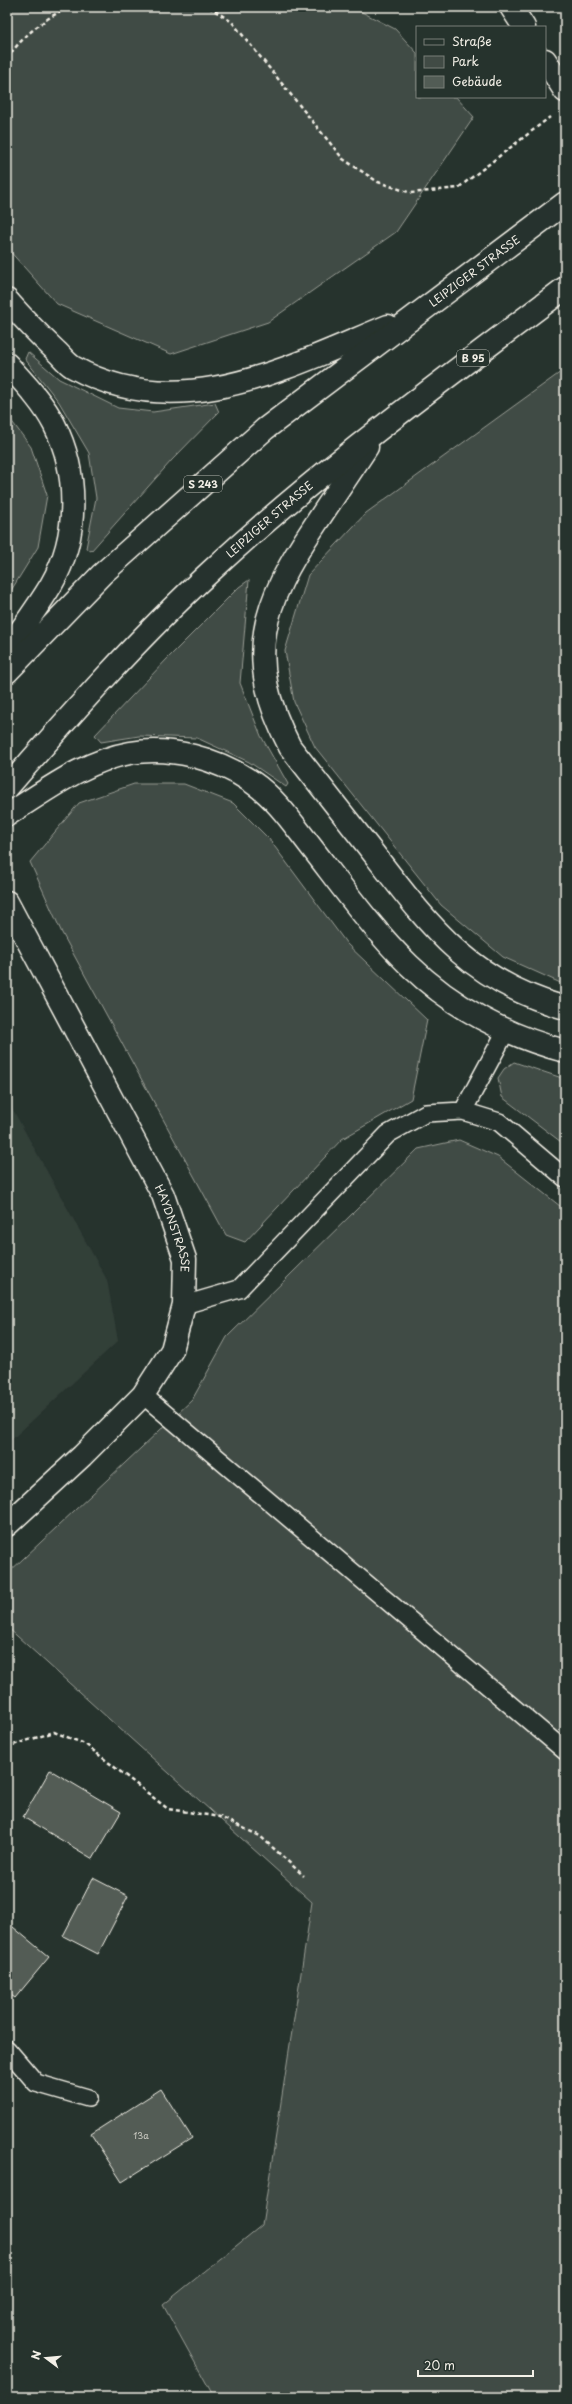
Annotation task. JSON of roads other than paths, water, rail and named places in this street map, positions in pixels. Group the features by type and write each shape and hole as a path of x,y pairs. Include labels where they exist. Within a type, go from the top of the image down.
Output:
{"main road":[{"path":"511,7 523,26"},
{"path":"546,62 565,91"},
{"name":"LEIPZIGER STRASSE","path":"7,672 102,574 171,511 265,429 565,202"},
{"name":"LEIPZIGER STRASSE","path":"7,788 131,650 211,570 381,427 565,288"},
{"path":"7,300 29,325 72,366 118,386 171,393 220,387 267,375 415,314"},
{"path":"7,364 40,402 54,424 70,473 73,499 70,528 61,564 52,584 7,650"},
{"path":"381,427 289,564 276,588 268,614 264,642 264,669 268,696 277,722 290,746 439,936 470,962 504,985 542,1001 565,1008"},
{"path":"9,814 86,767 130,753 177,752 204,758 229,768 253,782 273,800 368,921 409,965 454,1001 506,1031 540,1044 565,1051"},
{"name":"HAYDNSTRASSE","path":"7,902 163,1194 185,1259 184,1305 172,1350 143,1395 82,1456 7,1525"}],"lane":[{"path":"464,1111 506,1031"},
{"path":"184,1305 239,1290 388,1134 426,1113 464,1111 499,1122 565,1178"},
{"path":"143,1395 565,1751"},
{"path":"7,2049 36,2083 88,2098"}]}
